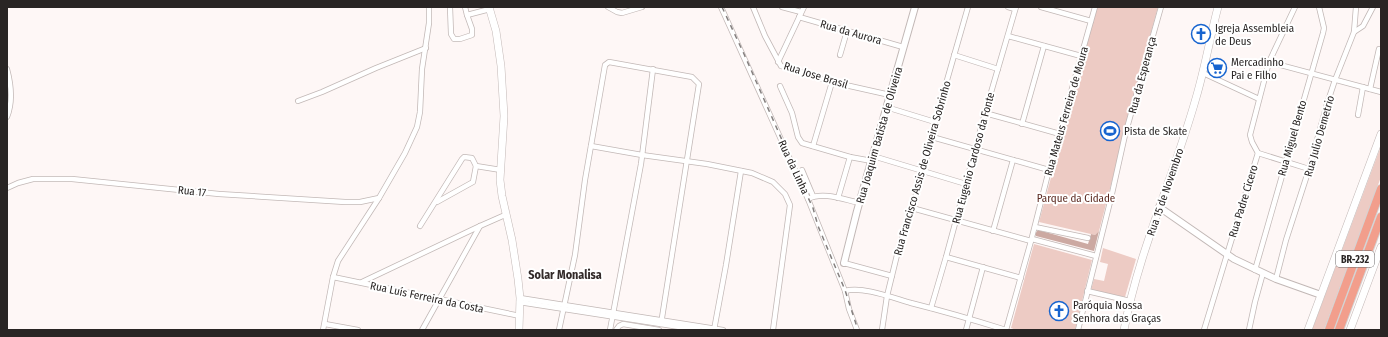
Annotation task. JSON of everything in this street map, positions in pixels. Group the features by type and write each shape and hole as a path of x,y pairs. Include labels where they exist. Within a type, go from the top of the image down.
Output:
{"highway":[{"name":"BR-232","path":"1329,330 1381,189"},
{"name":"BR-232","path":"1339,330 1381,217"}],"main road":[{"name":"Rua 15 de Novembro","path":"1124,330 1130,301 1144,250 1196,98 1218,7"},
{"path":"490,8 498,42 503,87 504,116 501,170 502,196 516,262 520,316 519,330"},
{"path":"1308,330 1381,134"},
{"path":"1350,330 1381,247"}],"street":[{"path":"323,330 338,262 405,153 417,127 420,112 422,69 429,23 429,7"},
{"path":"450,7 451,34 454,39 465,38 472,34 465,7"},
{"path":"608,7 622,13 642,7"},
{"name":"Rua da Linha","path":"721,7 810,198 845,291 849,309 857,330"},
{"name":"Rua Jose Brasil","path":"753,7 781,66 832,82 890,95"},
{"name":"Rua da Aurora","path":"782,7 801,12 848,31 903,47"},
{"name":"Rua Joaquim Batista de Oliveira","path":"844,263 886,107 915,7"},
{"name":"Rua Francisco Assis de Oliveira Sobrinho","path":"882,330 887,296 892,276 923,172 935,122 968,7"},
{"path":"1008,7 1015,8"},
{"path":"1041,7 1054,9 1091,21"},
{"name":"Rua Mateus Ferreira de Moura","path":"1006,330 1095,7"},
{"name":"Rua da Esperança","path":"1078,330 1125,135 1160,7"},
{"name":"Rua Padre Cicero","path":"1204,330 1258,153 1250,135 1269,62 1295,7"},
{"name":"Rua Miguel Bento","path":"1255,270 1324,31 1319,7"},
{"path":"1354,32 1356,7"},
{"path":"1354,32 1363,26 1374,7"},
{"path":"467,15 490,8"},
{"name":"Rua Eugenio Cardoso da Fonte","path":"931,308 1015,8"},
{"path":"778,62 801,12"},
{"path":"840,55 848,31"},
{"name":"Rua Julio Demetrio","path":"1276,279 1286,240 1309,169 1335,80 1354,32"},
{"path":"1008,36 1081,56"},
{"path":"1022,124 1044,46"},
{"path":"298,101 426,48"},
{"path":"1370,89 1379,49"},
{"path":"954,55 998,69"},
{"path":"559,330 575,255 605,64 609,62 692,77 699,84 661,322"},
{"path":"1269,62 1381,92"},
{"path":"7,68 11,100 7,117"},
{"path":"610,330 631,222 642,155 653,69"},
{"path":"1203,73 1259,99"},
{"path":"813,146 832,82"},
{"path":"780,86 792,114 800,141 805,144 850,157 872,158 966,184"},
{"path":"1358,115 1363,87"},
{"path":"886,107 935,122"},
{"path":"985,113 1060,134"},
{"path":"932,137 1049,170"},
{"path":"591,146 752,173 773,182 785,194 790,205 773,330"},
{"path":"1258,153 1309,169"},
{"path":"838,198 850,157"},
{"path":"420,226 462,158 472,158 476,166 473,182 435,202"},
{"path":"993,231 1013,160"},
{"path":"476,166 501,170"},
{"path":"802,170 810,188 810,198 824,196 860,203"},
{"path":"714,329 741,171"},
{"name":"Rua 17","path":"7,188 33,179 72,179 220,194 345,202 360,202 378,198"},
{"path":"1159,207 1226,255 1276,279 1321,295"},
{"path":"912,208 993,231 1096,256"},
{"path":"362,283 505,215"},
{"path":"422,330 480,226"},
{"path":"1035,226 1088,238"},
{"path":"946,257 1021,278"},
{"path":"844,263 892,276"},
{"path":"966,330 983,267"},
{"path":"1249,330 1255,302 1264,273"},
{"name":"Rua Luís Ferreira da Costa","path":"334,277 520,316"},
{"path":"845,291 863,291 887,296 969,318 1006,330"},
{"path":"1087,291 1130,301"},
{"path":"519,300 723,330"},
{"path":"661,322 699,330"},
{"path":"325,324 358,330"},
{"path":"616,330 618,326 623,324 659,330"}],"green space":[{"name":"Parque da Cidade","path":"1097,7 1158,7 1099,231 1095,235 1039,222"},
{"path":"1381,146 1381,177 1324,330 1312,330"},
{"path":"1034,244 1092,260 1075,330 1016,330 1011,328"},
{"path":"1103,248 1136,259 1125,297 1091,290 1094,279 1104,281 1108,264 1100,262"}],"shaded area":[{"path":"1038,230 1088,244 1091,234 1095,235 1099,231 1094,251 1036,236 1035,234"}],"railway":[{"path":"722,7 813,208 818,226 845,290 858,330"}],"place":[{"name":"Igreja Assembleia de Deus","path":"1201,34"},
{"name":"Mercadinho Pai e Filho","path":"1217,68"},
{"name":"Pista de Skate","path":"1110,131"},
{"name":"Paróquia Nossa Senhora das Graças","path":"1059,311"}],"district":[{"name":"Solar Monalisa","path":"565,275"}]}
